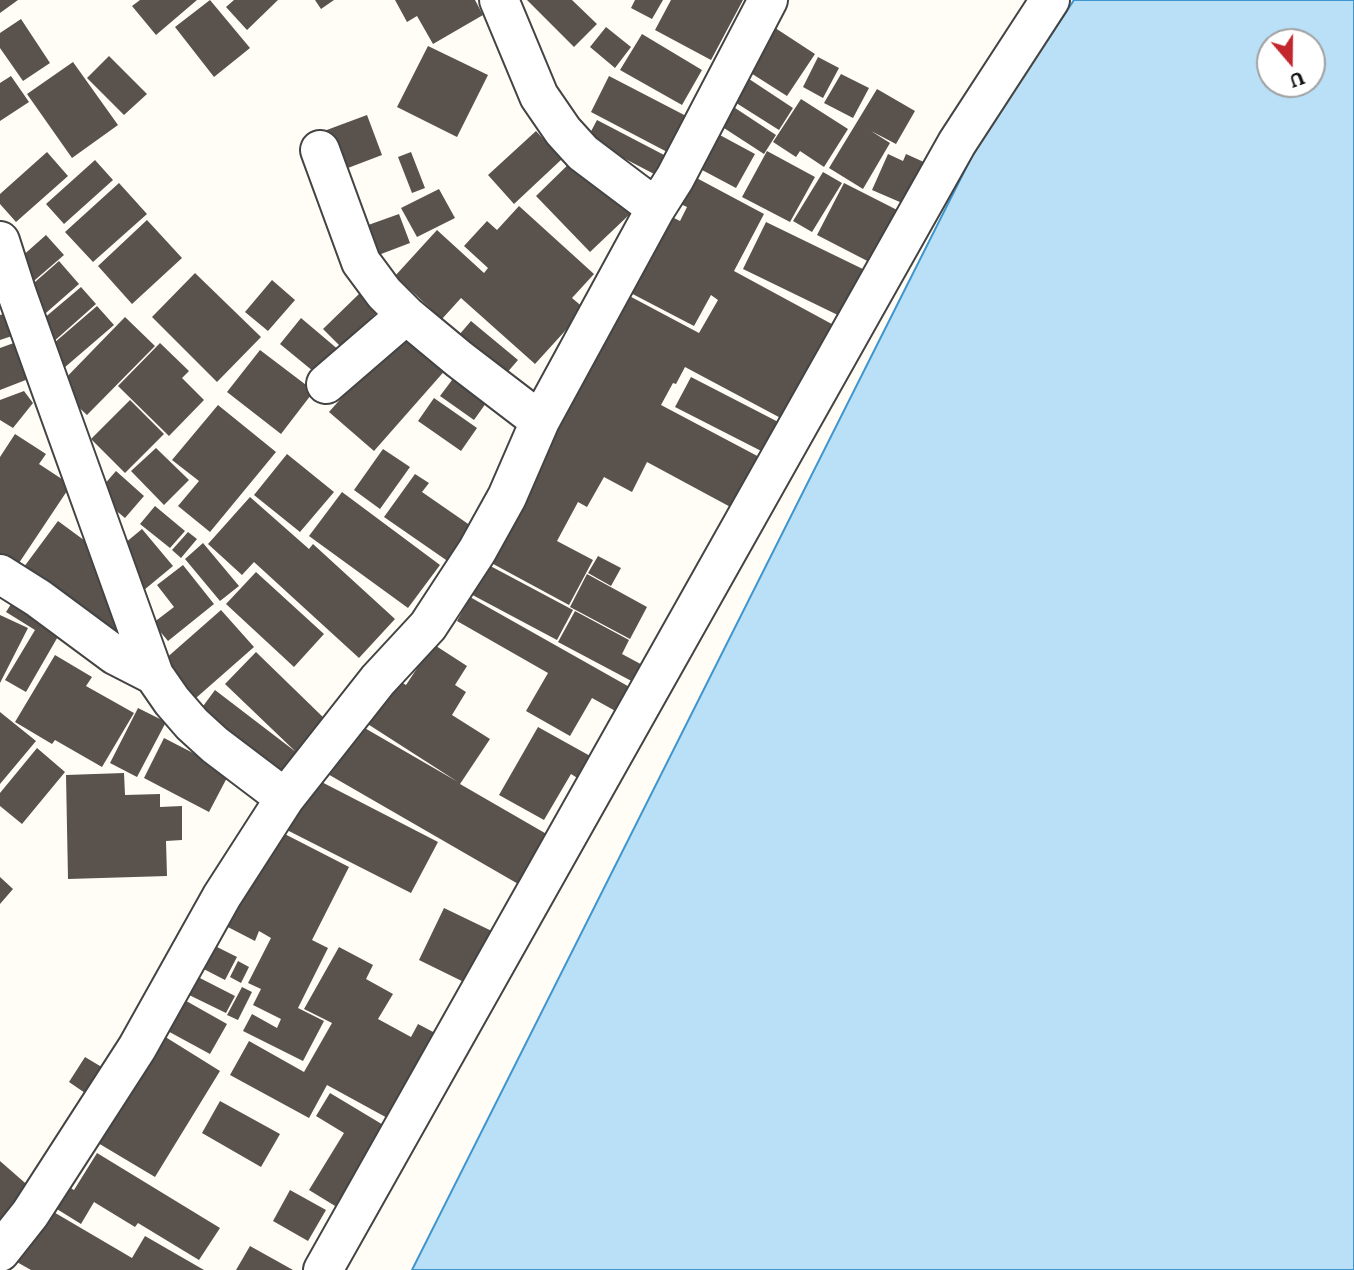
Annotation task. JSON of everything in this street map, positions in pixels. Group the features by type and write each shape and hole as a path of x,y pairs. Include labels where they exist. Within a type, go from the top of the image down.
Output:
{"street":[{"path":"499,0 539,96 563,131 583,153 656,208"},
{"path":"0,1252 30,1214 138,1048 222,896 285,798 378,680 428,626 483,540 506,497 540,421 675,178 768,0"},
{"path":"323,1270 957,143 1050,0"},
{"path":"320,150 361,262 384,293 406,315 540,421"},
{"path":"0,242 154,675 192,724 215,745 285,798"},
{"path":"326,384 406,315"},
{"path":"0,574 38,598 115,655 154,675"}],"water":[{"path":"1074,0 1354,0 1354,1270 412,1270 976,148"}],"building":[{"path":"0,0 18,0 0,13"},
{"path":"140,0 197,0 156,35 132,6"},
{"path":"210,0 250,48 214,77 175,27"},
{"path":"234,0 278,0 247,30 226,7"},
{"path":"315,0 334,0 321,9"},
{"path":"395,0 475,0 483,15 433,44 417,16 407,22"},
{"path":"527,0 572,0 597,24 574,47"},
{"path":"635,0 663,0 652,19 631,8"},
{"path":"671,0 743,0 711,60 655,30"},
{"path":"21,19 50,63 23,81 0,48 0,33"},
{"path":"763,20 815,54 787,96 735,63"},
{"path":"606,27 631,47 615,68 590,47"},
{"path":"642,34 702,70 682,105 620,70"},
{"path":"428,46 488,75 457,137 397,107"},
{"path":"109,56 147,94 124,115 87,78"},
{"path":"818,57 839,68 823,98 803,87"},
{"path":"73,62 118,125 72,158 27,94"},
{"path":"737,71 793,108 779,130 722,94"},
{"path":"841,74 869,88 853,118 824,103"},
{"path":"11,76 29,102 0,121 0,83"},
{"path":"609,76 690,118 671,154 591,112"},
{"path":"877,89 915,111 896,144 871,131 890,143 863,189 829,168"},
{"path":"720,98 776,135 764,154 707,117"},
{"path":"801,99 848,129 824,167 800,151 796,157 773,142"},
{"path":"367,115 382,155 340,171 324,131"},
{"path":"597,120 666,156 656,175 587,139"},
{"path":"705,127 755,154 736,188 687,162"},
{"path":"536,131 562,159 514,204 488,175"},
{"path":"767,151 815,177 790,222 742,197"},
{"path":"47,152 68,176 16,222 0,204 0,194"},
{"path":"411,152 425,188 412,193 398,157"},
{"path":"888,154 903,161 906,154 935,167 916,209 872,190"},
{"path":"576,157 630,214 590,252 536,196"},
{"path":"95,160 113,180 64,224 46,204"},
{"path":"823,172 842,183 812,232 793,221"},
{"path":"691,175 764,214 734,271 841,329 790,423 685,367 661,405 763,459 736,510 647,462 632,492 604,477 587,507 578,502 557,541 593,560 569,605 484,559 620,291 699,333 718,300 711,295 694,326 623,289 664,213 680,221 687,207 676,202"},
{"path":"119,183 147,214 93,262 65,232"},
{"path":"844,183 905,214 879,267 817,235"},
{"path":"439,189 455,218 417,237 401,208"},
{"path":"519,206 594,274 572,298 585,309 535,364 461,298 442,319 395,276 437,230 484,273 488,268 464,246 487,221 497,230"},
{"path":"399,214 410,243 368,259 357,229"},
{"path":"147,220 182,258 132,304 98,266"},
{"path":"766,222 869,272 846,319 743,269"},
{"path":"46,235 64,255 28,286 11,266"},
{"path":"59,261 79,284 39,319 19,296"},
{"path":"195,273 261,337 217,382 152,317"},
{"path":"272,280 295,300 268,331 245,312"},
{"path":"81,287 96,304 52,343 36,325"},
{"path":"360,293 378,311 341,347 323,329"},
{"path":"97,306 114,325 64,368 47,349"},
{"path":"10,312 18,334 0,340 0,315"},
{"path":"125,317 155,346 87,415 57,387"},
{"path":"301,318 340,351 319,376 280,344"},
{"path":"471,321 518,360 499,382 453,342"},
{"path":"403,328 448,367 374,451 329,412"},
{"path":"22,340 36,376 0,390 0,348"},
{"path":"160,343 189,371 182,378 204,400 169,436 118,386"},
{"path":"260,350 314,391 281,434 227,392"},
{"path":"458,372 491,396 474,420 440,396"},
{"path":"691,377 786,426 771,456 675,407"},
{"path":"24,391 33,403 13,428 0,420 0,400"},
{"path":"434,398 477,428 461,451 418,421"},
{"path":"130,400 164,434 125,473 91,439"},
{"path":"218,405 276,452 210,532 178,506 199,481 172,460"},
{"path":"15,434 46,454 39,464 71,485 11,575 0,568 0,457"},
{"path":"156,448 189,480 164,505 131,471"},
{"path":"383,449 410,467 380,509 354,490"},
{"path":"287,454 334,492 300,532 254,495"},
{"path":"116,471 144,496 125,518 96,494"},
{"path":"415,474 429,483 422,492 474,528 449,562 384,517"},
{"path":"342,492 440,565 408,608 309,536"},
{"path":"250,497 309,549 313,544 395,619 359,658 254,562 242,575 208,544"},
{"path":"155,506 185,531 170,548 140,524"},
{"path":"58,521 92,546 129,639 121,647 18,575"},
{"path":"142,529 173,566 144,590 113,553"},
{"path":"188,532 197,539 181,558 172,550"},
{"path":"203,543 239,586 220,601 185,559"},
{"path":"598,556 621,568 611,586 588,573"},
{"path":"481,561 573,610 557,640 465,591"},
{"path":"183,565 214,604 168,641 153,623 174,607 157,585"},
{"path":"256,572 324,634 294,667 226,604"},
{"path":"587,574 647,607 630,639 570,607"},
{"path":"470,597 633,689 619,713 592,698 570,736 526,711 548,673 457,621"},
{"path":"15,598 60,633 26,692 5,680 35,630 6,612"},
{"path":"221,610 254,647 188,705 155,668"},
{"path":"575,611 629,640 622,654 648,668 639,685 558,642"},
{"path":"0,615 28,628 0,683"},
{"path":"433,644 467,666 455,685 466,692 452,715 490,739 460,784 550,836 520,885 326,773 356,723 458,782 363,721 393,677 406,685"},
{"path":"256,652 327,721 296,752 225,684"},
{"path":"55,655 92,677 86,686 134,713 102,767 55,740 52,744 15,722"},
{"path":"215,690 296,752 275,779 195,717"},
{"path":"138,708 166,722 137,777 110,763"},
{"path":"0,712 36,741 0,784"},
{"path":"538,727 592,757 579,779 571,774 544,820 499,795"},
{"path":"164,738 230,772 209,812 144,778"},
{"path":"37,748 65,772 22,824 0,806 0,793"},
{"path":"124,773 125,795 160,794 160,807 182,806 182,840 166,841 167,876 68,879 66,775"},
{"path":"310,776 438,842 411,893 283,828"},
{"path":"273,828 349,867 312,940 328,948 298,1008 324,1021 303,1061 243,1031 252,1014 277,1028 281,1019 253,1005 261,989 248,983 271,938 259,931 255,941 224,925"},
{"path":"0,877 13,889 0,904"},
{"path":"444,908 498,934 472,986 419,960"},
{"path":"205,941 237,957 225,980 194,964"},
{"path":"339,947 373,965 366,979 393,994 378,1019 411,1037 418,1024 437,1034 391,1120 327,1085 309,1118 230,1075 249,1041 304,1072 332,1023 304,1009"},
{"path":"238,961 249,967 241,983 230,977"},
{"path":"196,976 235,996 226,1013 187,994"},
{"path":"242,987 252,992 238,1020 227,1015"},
{"path":"181,998 227,1024 210,1054 164,1029"},
{"path":"159,1033 220,1071 155,1177 93,1140"},
{"path":"85,1057 105,1069 88,1095 69,1082"},
{"path":"330,1093 390,1129 340,1209 309,1190 344,1133 316,1116"},
{"path":"220,1101 280,1134 261,1167 202,1133"},
{"path":"97,1153 220,1228 199,1260 138,1223 135,1227 94,1202 81,1224 52,1206 65,1185 74,1190"},
{"path":"0,1161 32,1189 0,1225"},
{"path":"290,1190 326,1210 308,1241 273,1221"},
{"path":"40,1204 132,1258 145,1236 204,1270 31,1270 8,1257"},
{"path":"250,1246 293,1270 236,1270"}]}
